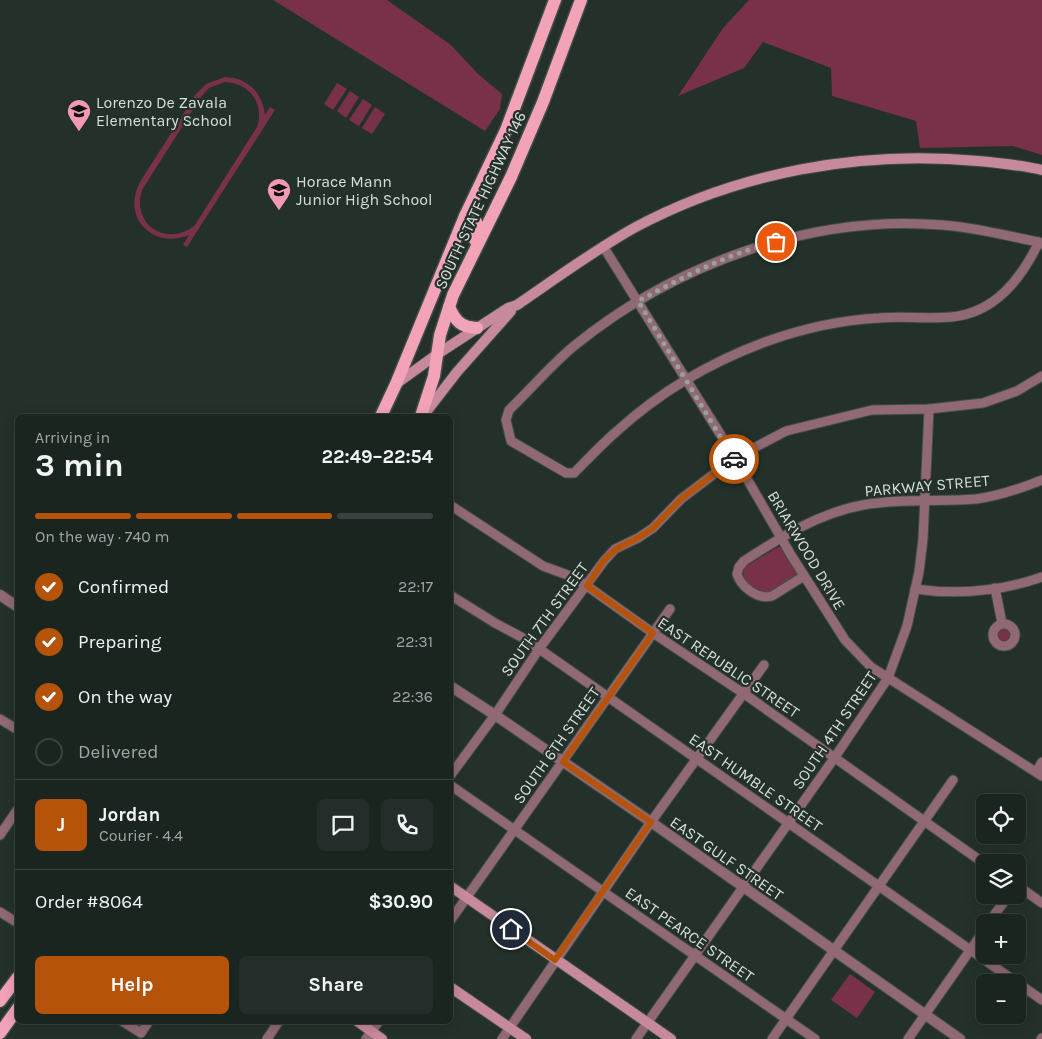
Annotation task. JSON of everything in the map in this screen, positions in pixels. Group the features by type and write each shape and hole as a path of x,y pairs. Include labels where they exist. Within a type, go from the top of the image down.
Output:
{"main road":[{"name":"SOUTH STATE HIGHWAY 146","path":"382,414 465,216 506,130 555,0"},
{"name":"SOUTH STATE HIGHWAY 146","path":"423,414 434,376 440,335 453,295 511,177 544,102 582,0"},
{"path":"424,414 456,372 517,305 603,246 636,227 707,196 775,175 870,159 966,160 1042,170"},
{"path":"465,216 476,222 478,228 471,257"},
{"path":"396,384 436,355 508,308 517,305"},
{"path":"449,307 459,323 468,328 478,328"},
{"path":"453,888 670,1039"},
{"path":"0,1001 15,980"},
{"path":"453,989 526,1039"},
{"path":"0,1033 15,1012"},
{"path":"360,1024 369,1035 382,1039"}],"street":[{"path":"879,224 942,225 996,233 1040,243 1024,271 1008,290 983,308 967,314 945,317 877,318 826,325 758,345 722,360 685,380 643,409 616,431 574,473 566,473 511,441 506,420 509,410 574,347 638,301 690,273 742,252 826,230 879,224"},
{"name":"BRIARWOOD DRIVE","path":"603,246 845,640 871,667 1039,774"},
{"name":"SOUTH 7TH STREET","path":"453,772 604,560 616,549 653,528 682,498 734,458 786,431 872,410 929,410 983,403 1017,391 1042,376"},
{"name":"SOUTH 4TH STREET","path":"636,1039 835,757 888,678 907,626 923,539 929,410"},
{"name":"PARKWAY STREET","path":"804,576 772,596 766,597 743,585 737,574 739,567 744,561 781,537 841,510 886,501 978,498 1025,487 1042,480"},
{"name":"EAST REPUBLIC STREET","path":"453,507 543,566 573,577 587,586 835,757 976,858"},
{"path":"915,589 938,592 995,588 1042,577"},
{"path":"995,588 1002,623"},
{"path":"0,595 15,605"},
{"name":"EAST HUMBLE STREET","path":"453,597 495,623 526,639 1042,1000"},
{"name":"SOUTH 6TH STREET","path":"453,917 670,609"},
{"path":"502,1039 651,822 764,665"},
{"name":"EAST GULF STREET","path":"453,688 651,822 742,888 960,1039"},
{"path":"0,719 15,728"},
{"path":"1039,774 1042,762"},
{"path":"772,1039 953,780"},
{"name":"EAST PEARCE STREET","path":"453,787 815,1039"},
{"path":"1,832 15,813"},
{"path":"1026,892 1042,904"},
{"path":"0,912 15,921"},
{"path":"908,1039 976,942"},
{"path":"127,1024 141,1033 147,1024"},
{"path":"267,1039 277,1024"},
{"path":"369,1035 377,1024"}],"shaded area":[{"path":"273,0 387,0 451,45 478,74 502,94 500,109 485,131"},
{"path":"749,0 1042,0 1042,155 1013,146 920,148 916,121 832,96 831,68 763,42 744,68 678,96 723,28"},
{"path":"225,77 241,80 257,93 265,115 270,107 275,110 187,247 183,245 189,235 163,238 153,234 144,227 138,218 135,207 135,195 140,182 196,94 206,84","holes":["225,82 234,83 248,90 257,102 259,110 257,127 195,225 184,232 173,234 163,233 154,229 147,223 142,213 140,202 142,190 201,97 209,88"]},
{"path":"337,83 347,89 333,110 324,104"},
{"path":"350,91 359,97 346,118 337,111"},
{"path":"363,99 372,105 359,126 349,120"},
{"path":"375,107 385,114 372,134 362,128"},
{"path":"778,547 783,548 797,572 796,576 771,592 759,592 746,581 743,571 746,566"},
{"path":"1004,627 1010,629 1012,635 1010,641 1004,643 998,641 996,635 998,629"},
{"path":"850,974 875,992 857,1018 831,1000"}],"way so far":[{"path":"734,459 638,301 690,273 742,252 776,242"}],"place":[{"name":"Lorenzo De Zavala Elementary School","path":"79,132"},
{"name":"Horace Mann Junior High School","path":"279,211"}],"route":[{"path":"511,929 555,960 651,822 563,762 653,633 587,586 604,560 616,549 653,528 682,498 710,475 734,459"}]}
